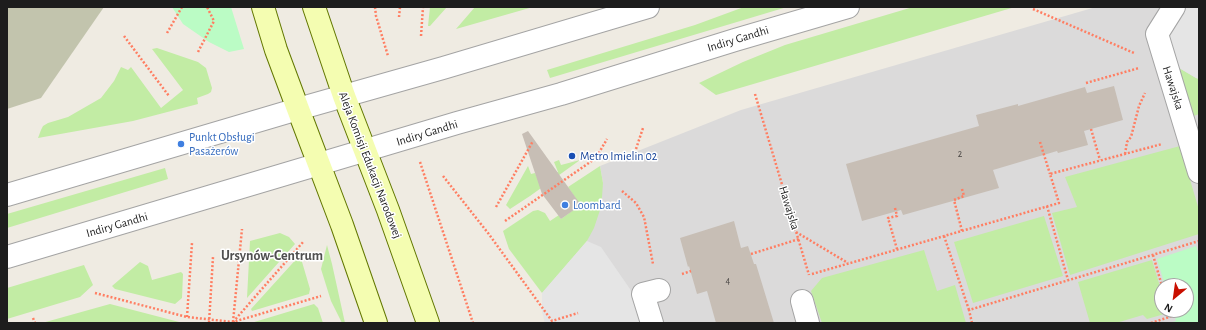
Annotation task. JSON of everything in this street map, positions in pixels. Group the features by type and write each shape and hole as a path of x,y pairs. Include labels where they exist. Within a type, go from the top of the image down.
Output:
{"main road":[{"path":"263,7 276,50 342,225 376,323"},
{"name":"Aleja Komisji Edukacji Narodowej","path":"314,7 344,96 388,210 428,323"}],"street":[{"path":"7,195 648,7"},
{"name":"Indiry Gandhi","path":"7,257 457,123 561,94 735,40 848,7"},
{"name":"Hawajska","path":"1174,7 1157,34 1163,58 1199,172"},
{"path":"652,323 643,294 659,290"},
{"path":"802,301 808,323"}],"path":[{"path":"167,34 182,7"},
{"path":"198,52 214,21 207,7"},
{"path":"375,7 376,16 386,50"},
{"path":"399,17 400,7"},
{"path":"421,36 423,7"},
{"path":"1033,9 1149,60 1163,58"},
{"path":"124,36 169,96"},
{"path":"1086,84 1150,65 1163,58"},
{"path":"1125,154 1127,142 1131,137 1139,106 1143,97 1153,84 1157,69 1163,58"},
{"name":"Hawajska","path":"755,94 809,275 808,284 802,301"},
{"path":"636,149 644,128"},
{"path":"1091,130 1100,160"},
{"path":"505,221 596,158 607,139"},
{"path":"496,207 533,141"},
{"path":"809,275 1059,203 1040,142"},
{"path":"1050,174 1156,146"},
{"path":"444,176 552,321 578,313"},
{"path":"425,177 473,323"},
{"path":"962,189 964,196 954,200 962,230"},
{"path":"622,191 636,203 644,217 653,266"},
{"path":"1047,206 1068,280"},
{"path":"895,208 897,216 888,218 897,249"},
{"path":"233,322 242,229"},
{"path":"796,232 848,264"},
{"path":"944,236 972,323"},
{"path":"751,254 799,240"},
{"path":"969,310 1199,240"},
{"path":"187,317 192,242"},
{"path":"233,322 304,242"},
{"path":"1153,255 1160,278"},
{"path":"208,323 213,257"},
{"path":"95,293 187,317 233,322 321,296"},
{"path":"33,318 35,323"},
{"path":"1151,323 1166,318"}],"shaded area":[{"path":"7,7 104,7 41,98 7,109"},
{"path":"1096,7 1199,7 1199,323 545,323 542,293 587,241 603,183 600,166 741,110"},
{"path":"1184,7 1199,7 1199,79 1174,65 1166,37"},
{"path":"587,241 601,247 630,289 641,323 545,323 542,312 542,293"}],"green space":[{"path":"172,7 231,7 244,49 229,52 209,42 183,24"},
{"path":"430,7 447,7 430,26 428,26"},
{"path":"475,7 533,7 456,29"},
{"path":"744,7 787,7 550,78 547,70 695,25"},
{"path":"913,7 1015,7 716,95 699,83 743,62 785,45"},
{"path":"157,48 198,62 206,68 212,88 211,92 197,98 198,104 133,121 38,138 43,126 68,117 101,98 114,81 121,67 128,70 131,67 161,108 183,90 152,49"},
{"path":"1174,65 1199,79 1199,114 1191,117"},
{"path":"1180,146 1199,210 1199,234 1070,275 1052,213 1077,207 1065,177"},
{"path":"559,160 561,165 580,160 510,209 506,205 528,166 531,174 535,173 538,179 558,172 554,162"},
{"path":"600,166 603,183 602,197 600,210 594,228 587,241 542,293 509,249 503,231 533,211 538,210 545,213 550,221 559,215 561,219 580,205 568,187"},
{"path":"165,168 168,179 7,228 7,214"},
{"path":"1044,216 1063,276 973,303 954,242"},
{"path":"280,233 289,237 295,244 247,298 250,241"},
{"path":"327,245 345,323 342,323 331,301 321,269"},
{"path":"1196,246 1199,255 1199,323 1169,323 1176,321 1175,318 1194,318 1194,278 1163,278 1157,259"},
{"path":"924,250 937,291 955,285 966,323 822,323 811,291 822,278"},
{"path":"300,255 310,289 309,294 252,311 251,309"},
{"path":"1152,260 1157,278 1154,278 1154,317 1147,319 1143,315 1116,323 1090,323 1078,282"},
{"path":"140,262 148,266 152,280 181,272 183,274 182,298 175,304 115,289 112,286"},
{"path":"84,265 93,285 80,297 7,319 7,288"},
{"path":"110,304 183,323 42,323"},
{"path":"314,304 318,308 323,323 251,323"}],"building":[{"path":"1114,86 1123,120 1084,131 1088,145 1058,153 1057,151 993,170 999,188 903,215 901,210 862,221 846,164 979,126 976,115 1018,104 1018,106 1085,87 1087,93"},
{"path":"528,131 581,205 561,219 542,194 522,134"},
{"path":"734,221 741,248 748,246 754,264 756,264 774,323 716,323 707,291 697,294 680,238"}],"place":[{"name":"Punkt Obsługi Pasażerów","path":"181,144"},
{"name":"Metro Imielin 02","path":"572,156"},
{"name":"Loombard","path":"565,205"}],"district":[{"name":"Ursynów-Centrum","path":"272,256"}]}
